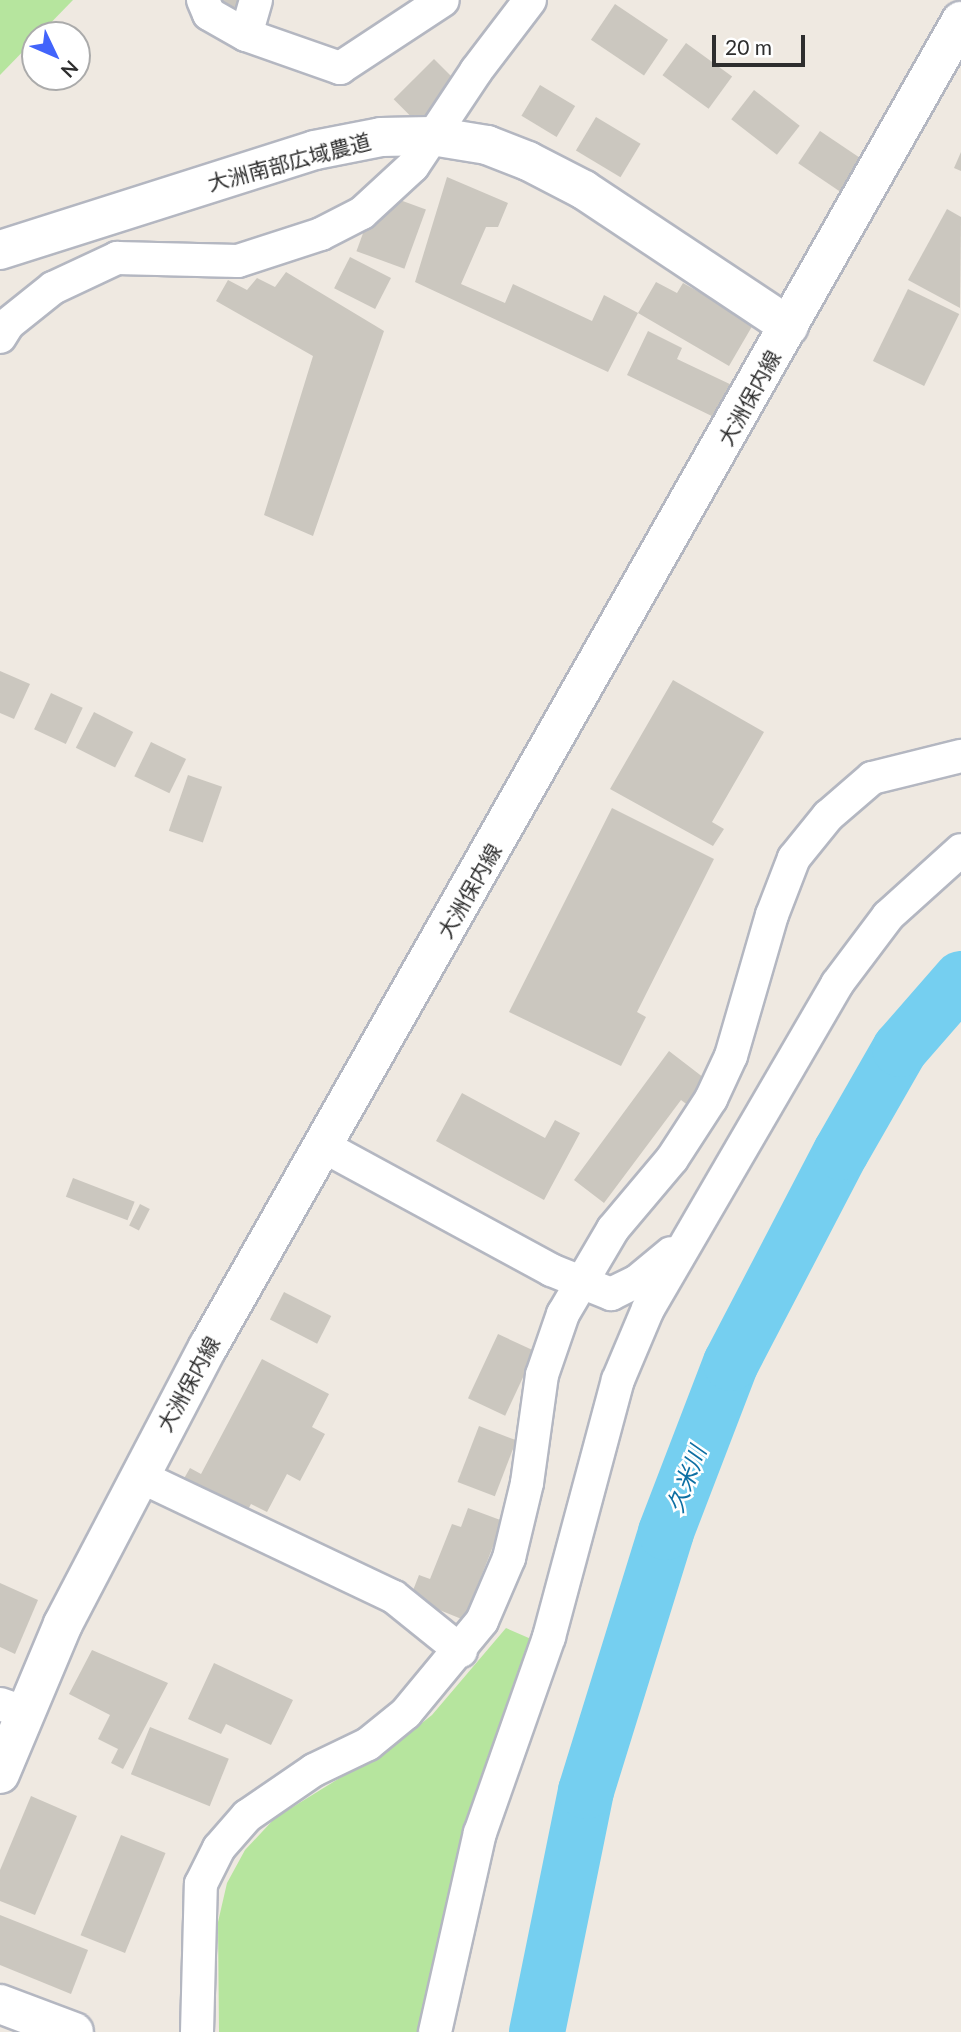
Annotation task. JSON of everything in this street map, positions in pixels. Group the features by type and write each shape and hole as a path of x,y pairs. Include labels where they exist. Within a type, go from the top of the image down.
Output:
{"main road":[{"name":"大洲保内線","path":"0,1774 13,1709 64,1624 139,1476 323,1146 961,21"},
{"name":"大洲南部広域農道","path":"0,250 315,150 381,137 432,136 487,145 540,167 584,190 789,326"},
{"path":"0,2004 74,2032"}],"street":[{"path":"203,0 209,14 246,35 340,68 443,0"},
{"path":"246,35 256,0"},
{"path":"0,337 8,324 53,288 117,258 238,261 321,234 362,212 413,166 530,0"},
{"path":"197,2032 201,1884 219,1848 247,1816 314,1770 368,1744 406,1713 461,1651 482,1621 509,1558 527,1483 542,1375 578,1282 613,1229 672,1159 711,1099 731,1056 772,915 794,858 828,816 872,778 961,756"},
{"path":"435,2032 480,1833 573,1563 618,1380 648,1308 837,984 888,916 961,850"},
{"path":"323,1146 578,1282 611,1294 660,1263 698,1225"},
{"path":"139,1476 394,1597 461,1651"}],"green space":[{"path":"0,0 73,0 53,21 21,21 21,53 0,75"},
{"path":"506,1628 538,1642 427,2032 219,2032 218,1922 227,1883 245,1850 275,1818 398,1742 432,1715"}],"building":[{"path":"213,0 240,0 234,18"},
{"path":"615,4 668,40 644,75 591,40"},
{"path":"686,43 732,77 709,109 662,75"},
{"path":"434,59 458,83 418,123 394,99"},
{"path":"540,85 575,106 557,137 521,116"},
{"path":"754,90 800,126 777,155 731,119"},
{"path":"596,117 641,144 620,177 576,150"},
{"path":"820,131 871,165 849,197 798,163"},
{"path":"961,152 961,171 954,168"},
{"path":"447,177 508,203 498,227 486,227 461,284 505,303 513,284 592,321 604,295 638,313 608,372 415,282"},
{"path":"378,192 426,209 404,269 356,251"},
{"path":"947,209 961,217 960,308 908,280"},
{"path":"350,257 391,278 375,309 334,288"},
{"path":"286,272 384,331 313,536 264,515 313,356 216,301 228,280 247,290 257,278 275,287"},
{"path":"656,282 677,293 683,283 754,323 729,366 638,313"},
{"path":"908,289 959,314 924,386 873,361"},
{"path":"648,331 682,348 677,359 736,387 720,420 627,375"},
{"path":"0,671 30,684 14,719 0,713"},
{"path":"673,680 764,732 712,822 724,829 713,846 610,789"},
{"path":"51,693 83,708 66,744 34,729"},
{"path":"94,712 133,732 115,768 76,748"},
{"path":"151,742 186,759 169,793 134,776"},
{"path":"188,775 222,787 203,843 169,831"},
{"path":"612,808 714,859 637,1012 646,1017 621,1066 509,1012"},
{"path":"669,1051 708,1081 689,1106 681,1100 604,1203 574,1180"},
{"path":"462,1093 545,1138 555,1120 580,1133 544,1200 436,1141"},
{"path":"73,1178 135,1202 127,1220 66,1197"},
{"path":"140,1204 150,1209 139,1230 129,1225"},
{"path":"284,1292 331,1316 317,1344 270,1320"},
{"path":"498,1334 535,1351 505,1416 468,1398"},
{"path":"262,1359 329,1394 312,1427 325,1434 300,1481 287,1474 267,1512 251,1504 245,1515 182,1482 190,1468 201,1474"},
{"path":"479,1426 516,1440 495,1496 457,1482"},
{"path":"468,1508 503,1521 464,1620 410,1598 419,1575 430,1579 452,1524 461,1527"},
{"path":"0,1583 38,1600 15,1654 0,1647"},
{"path":"92,1650 168,1683 123,1769 111,1763 118,1749 98,1739 110,1715 69,1694"},
{"path":"214,1663 293,1700 271,1745 226,1724 221,1734 188,1719"},
{"path":"150,1727 229,1759 210,1806 131,1774"},
{"path":"31,1796 77,1816 35,1915 0,1901 0,1870"},
{"path":"121,1835 166,1853 125,1953 81,1935"},
{"path":"0,1915 88,1950 71,1994 0,1965"}],"waterway":[{"name":"久米川","path":"537,2032 586,1791 666,1532 731,1363 841,1152 900,1049 961,979"}]}
